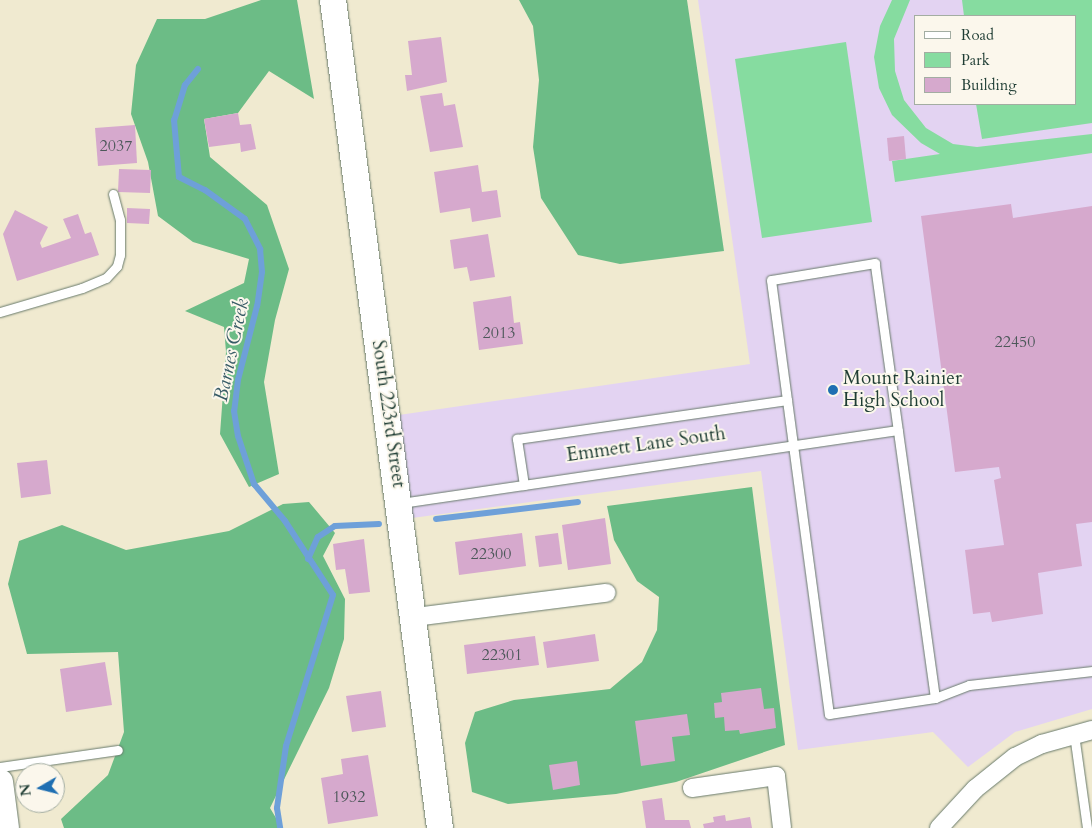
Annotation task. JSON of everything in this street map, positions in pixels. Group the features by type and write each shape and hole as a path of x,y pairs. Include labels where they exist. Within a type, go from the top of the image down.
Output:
{"street":[{"name":"South 223rd Street","path":"333,0 415,617 440,828"},
{"path":"415,617 606,593"},
{"path":"939,828 975,789 1015,756 1042,744 1092,730"},
{"path":"692,788 776,776 782,828"},
{"path":"0,782 6,828"}],"lane":[{"path":"0,312 82,288 106,278 117,266 120,255 120,220 112,194"},
{"path":"935,698 875,263 771,280 829,714 935,698 969,685 1092,671"},
{"path":"524,485 516,439 788,400"},
{"name":"Emmett Lane South","path":"400,503 898,430"},
{"path":"1074,734 1087,828"},
{"path":"0,767 118,750"}],"shaded area":[{"name":"Mount Rainier High School","path":"698,0 1092,0 1092,709 1015,732 968,767 933,732 798,750 761,471 412,518 399,415 750,364"}],"green space":[{"path":"261,0 297,0 314,99 269,71 238,113 204,119 210,157 267,205 289,269 275,320 264,382 279,474 249,487 220,434 226,352 224,327 185,311 244,283 249,259 193,242 158,216 148,162 131,114 136,65 157,19 205,19"},
{"path":"519,0 687,0 724,251 620,264 578,255 541,198 533,147 539,80 533,26"},
{"path":"892,0 910,0 894,39 895,71 904,100 926,128 953,144 977,147 1092,134 1092,153 895,182 892,161 940,154 921,143 892,115 879,88 874,57 880,26"},
{"path":"962,0 1092,0 1092,123 982,139 976,105 1077,105 1077,15 964,15"},
{"path":"846,42 872,222 762,238 735,59"},
{"path":"752,487 785,745 676,782 616,794 508,804 472,792 465,743 475,712 514,700 610,689 642,662 657,630 659,597 637,581 614,540 607,506"},
{"path":"309,502 335,533 323,556 345,599 344,639 329,688 270,808 282,828 64,828 61,819 108,775 124,732 118,652 27,654 8,584 19,541 62,525 126,550 229,531 283,504"}],"building":[{"path":"441,37 447,82 407,91 405,75 412,75 408,41"},
{"path":"442,93 444,106 455,104 463,147 430,152 420,96"},
{"path":"238,113 240,125 251,124 256,149 241,152 240,143 209,147 204,119"},
{"path":"135,125 137,163 98,166 95,128"},
{"path":"904,136 906,159 889,161 887,138"},
{"path":"478,165 482,192 497,190 501,217 472,222 470,208 440,213 434,172"},
{"path":"119,169 151,170 150,193 118,192"},
{"path":"1011,204 1013,218 1092,206 1092,522 1076,524 1082,566 1038,573 1043,614 992,622 990,612 973,614 965,550 1004,545 994,480 1001,478 999,467 955,472 921,216"},
{"path":"127,208 150,209 149,224 127,223"},
{"path":"15,210 48,227 40,243 42,248 71,238 63,219 78,214 85,234 91,232 99,255 17,281 3,234"},
{"path":"488,234 495,277 470,281 467,267 454,269 450,240"},
{"path":"511,296 514,323 520,322 523,344 479,350 473,302"},
{"path":"47,460 51,494 21,498 17,463"},
{"path":"605,518 611,564 568,570 562,525"},
{"path":"522,533 526,566 459,575 455,542"},
{"path":"558,533 562,564 539,567 535,536"},
{"path":"364,539 370,592 349,594 345,569 336,570 333,544"},
{"path":"595,634 599,661 547,668 543,642"},
{"path":"535,636 539,665 467,674 464,645"},
{"path":"105,662 112,705 66,712 60,669"},
{"path":"761,688 764,709 774,708 776,728 740,734 739,730 725,731 724,717 715,718 714,703 722,702 721,693"},
{"path":"381,691 386,727 352,732 346,696"},
{"path":"687,714 690,735 672,737 675,761 641,766 635,721"},
{"path":"368,755 378,816 328,824 321,778 343,774 341,759"},
{"path":"577,761 580,785 553,790 549,765"},
{"path":"662,798 665,820 689,820 691,828 646,828 642,801"},
{"path":"725,815 726,821 750,817 752,828 704,828 703,824 714,822 713,817"}],"waterway":[{"name":"Barnes Creek","path":"198,69 185,85 174,120 179,177 205,190 245,219 260,249 262,272 257,306 238,380 234,411 238,436 254,484 285,521 333,595 286,746 277,808 280,828"},
{"path":"436,519 578,502"},
{"path":"308,559 318,537 335,526 379,524"}],"place":[{"name":"Mount Rainier High School","path":"833,390"}]}
